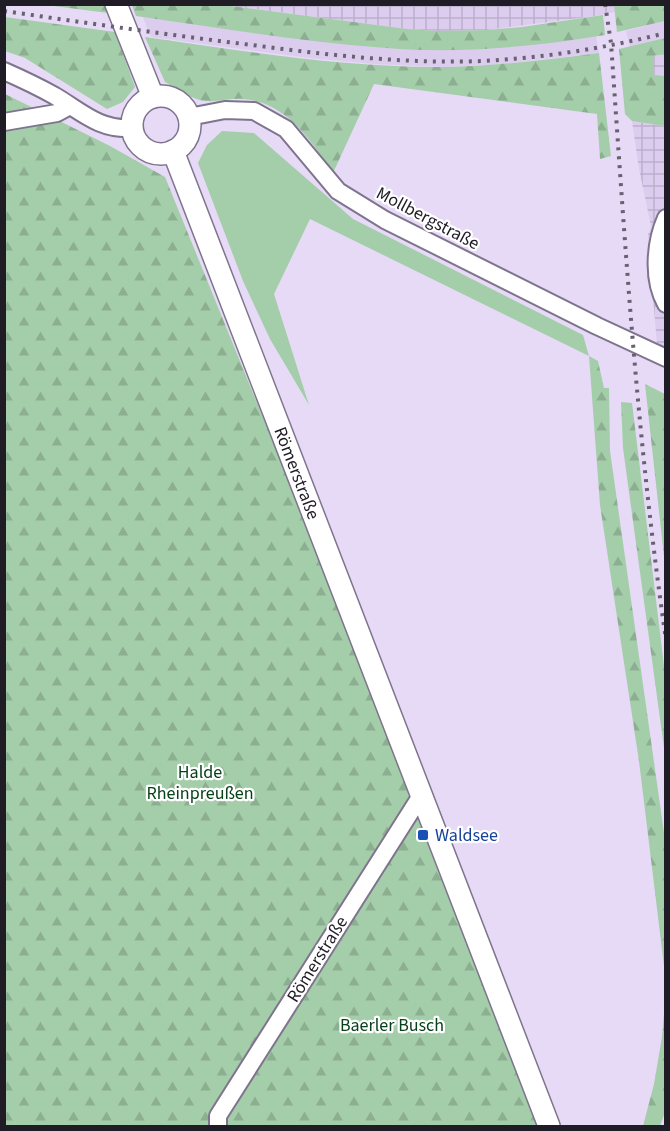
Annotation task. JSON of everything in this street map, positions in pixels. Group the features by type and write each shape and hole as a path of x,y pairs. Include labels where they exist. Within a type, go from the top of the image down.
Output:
{"main road":[{"path":"116,4 153,97"},
{"path":"153,97 171,98 179,102 189,117 188,134 185,141 173,151 163,153 146,150 139,144 132,128 132,120 139,106 153,97"},
{"name":"Römerstraße","path":"173,151 549,1126"}],"street":[{"path":"4,71 37,86 103,125 117,129 132,128"},
{"path":"4,122 57,113 70,106"},
{"name":"Mollbergstraße","path":"189,117 225,110 254,111 286,129 338,191 385,220 597,326 666,357"},
{"path":"663,299 657,274 658,249 666,218"},
{"name":"Römerstraße","path":"218,1126 218,1116 422,794"}],"shaded area":[{"path":"614,4 615,12 595,16 487,30 439,31 407,29 224,5"},
{"path":"143,17 254,33 387,48 458,50 503,48 596,36 599,53 503,64 444,67 374,64 309,58 151,37"},
{"path":"665,21 665,38 630,47 626,31"},
{"path":"665,54 665,76 653,76 653,56"},
{"path":"632,121 665,126 665,348 657,345 648,235 651,226"}],"green space":[{"path":"46,5 105,5 108,13"},
{"path":"132,5 224,5 407,29 439,31 522,27 603,15 605,35 496,48 413,50 292,38 136,16"},
{"path":"614,5 665,5 665,21 617,32"},
{"path":"5,17 115,32 135,87 123,102 107,109 25,58 5,51"},
{"path":"145,37 294,58 407,67 483,65 599,53 611,156 600,159 597,114 374,84 333,173 296,125 272,107 243,99 201,100 165,82"},
{"path":"665,38 665,54 653,56 653,75 665,76 665,126 632,121 625,114 619,49"},
{"name":"Halde Rheinpreußen","path":"5,94 110,146 165,177 422,808 538,1126 5,1126"},
{"path":"222,131 254,133 353,219 583,335 589,356 310,219 274,294 309,405 270,339 243,281 198,163 207,145"},
{"path":"589,356 598,361 604,388 609,388 610,451 665,840 666,1109 660,1126 643,1126 654,1084 662,1037 665,1002 664,966 639,761 600,505"},
{"path":"645,384 665,394 665,566"},
{"path":"621,402 632,403 665,674 665,755 623,448"}],"railway":[{"path":"605,4 611,43 627,267 647,491 666,640"},
{"path":"4,11 309,52 367,58 453,62 551,55 666,33"}],"place":[{"name":"Waldsee","path":"423,835"}],"park label":[{"name":"Baerler Busch","path":"392,1025"}]}
